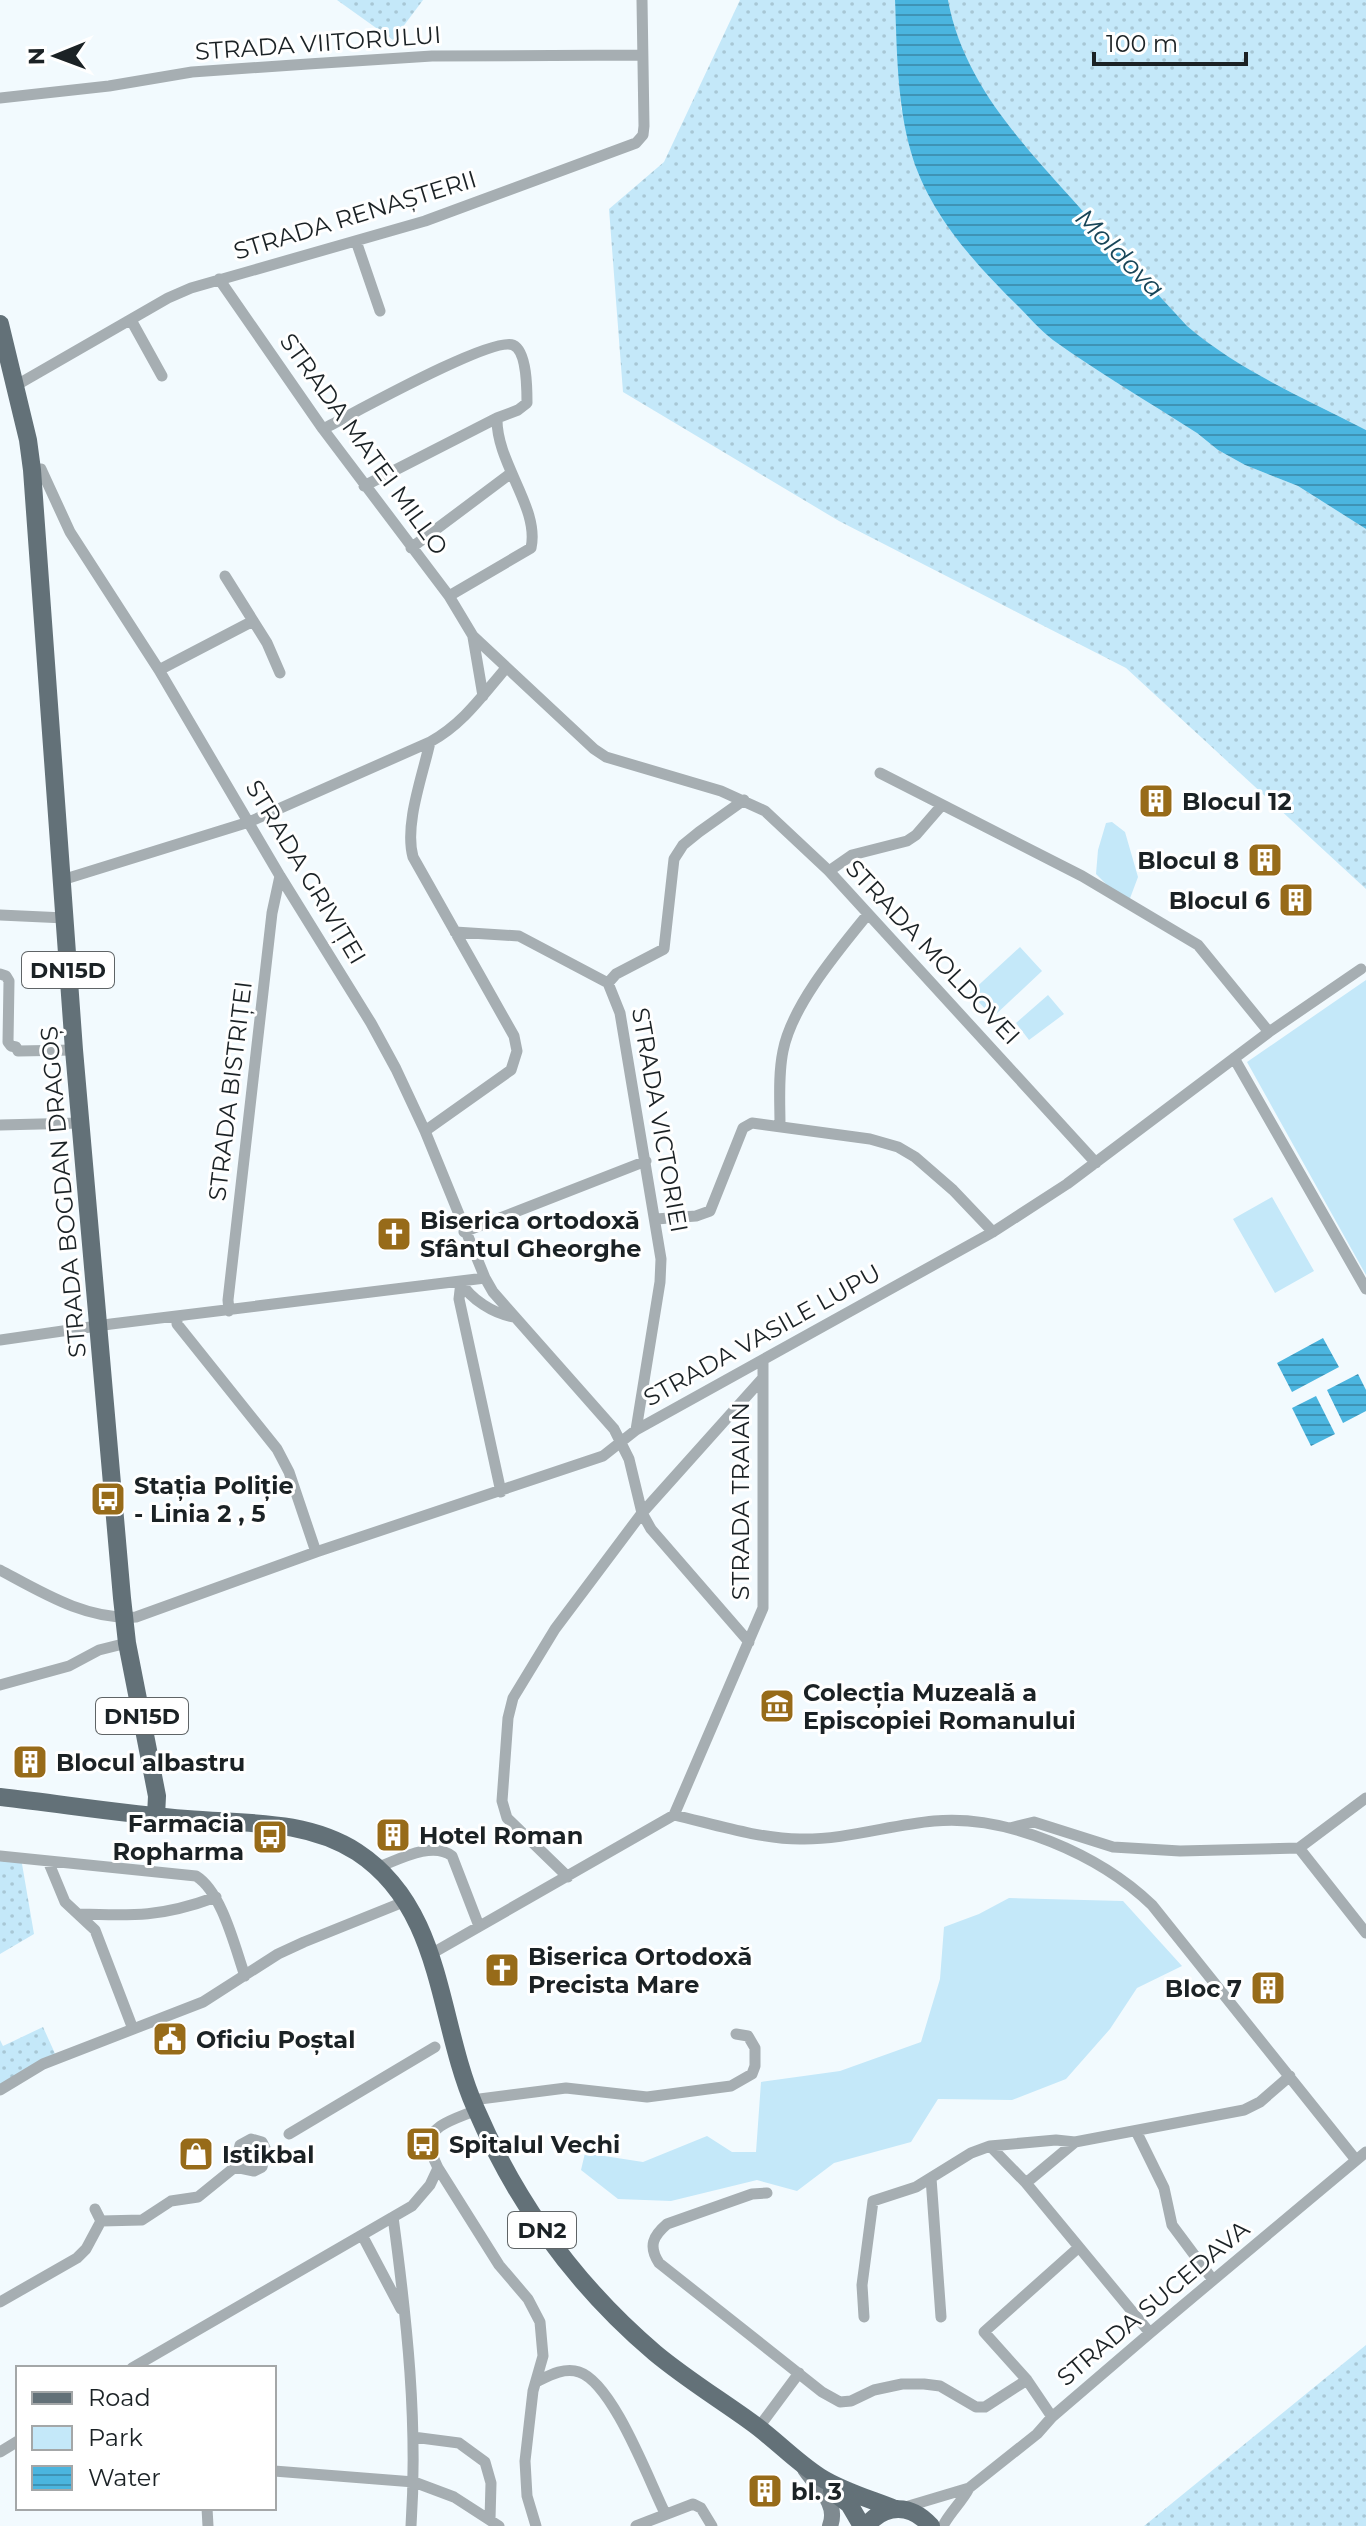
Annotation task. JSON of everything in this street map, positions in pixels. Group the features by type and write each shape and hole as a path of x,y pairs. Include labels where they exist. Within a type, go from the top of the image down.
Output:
{"main road":[{"name":"STRADA BOGDAN DRAGOȘ","path":"0,324 2,345 28,440 32,470 74,1050 124,1618 157,1796 156,1816"},
{"name":"DN2","path":"0,1797 156,1816 270,1823 312,1831 358,1853 406,1901 422,1928 450,2038 474,2105 524,2205 590,2291 656,2354 759,2427 823,2479 913,2511 931,2526"},
{"name":"DN2","path":"823,2479 849,2504 864,2526 879,2513 898,2508"}],"street":[{"name":"STRADA RENAȘTERII","path":"14,383 22,382 168,298 219,279 425,221 636,143 643,135 644,126 642,0"},
{"name":"STRADA VIITORULUI","path":"0,98 109,86 192,72 308,64 432,56 641,55"},
{"path":"356,241 380,311"},
{"name":"STRADA MATEI MILLO","path":"219,279 364,486 449,596 473,636 606,757 721,791"},
{"path":"131,320 162,376"},
{"path":"323,429 444,367 499,346 511,344 518,347 524,361 527,403 364,486"},
{"path":"449,596 531,548 532,524 510,474 499,438 497,418"},
{"name":"STRADA GRIVIȚEI","path":"32,470 41,469 70,532 159,670 371,1023 425,1131 485,1278 515,1317 614,1429 622,1442 642,1513 651,1529 749,1642"},
{"path":"411,548 510,474"},
{"path":"225,576 267,643 280,673"},
{"path":"159,670 253,621"},
{"name":"STRADA MATEI MILLO","path":"473,636 483,696"},
{"path":"62,880 249,822 430,742 457,725 506,668"},
{"path":"425,1131 511,1070 517,1051 514,1036 418,867 411,847 412,823 430,742"},
{"path":"880,773 1082,876 1198,945 1269,1032"},
{"name":"STRADA MOLDOVEI","path":"721,791 765,811 829,871 1096,1163"},
{"path":"608,983 616,974 664,949 674,859 683,845 744,800"},
{"path":"829,871 852,855 907,841 942,805"},
{"name":"STRADA BISTRIȚEI","path":"229,1311 272,913 280,876"},
{"path":"780,1126 781,1065 787,1035 814,984 868,914"},
{"path":"0,915 65,918"},
{"name":"STRADA VICTORIEI","path":"455,932 519,936 608,983 620,1013 661,1259 636,1430"},
{"name":"STRADA VASILE LUPU","path":"124,1618 136,1617 316,1552 603,1456 636,1430 993,1232 1096,1163 1269,1032 1361,969"},
{"path":"0,974 9,981 8,1042 11,1046 18,1051 74,1050"},
{"path":"1234,1058 1366,1289"},
{"path":"0,1125 80,1123"},
{"path":"656,1219 696,1216 710,1211 743,1128 752,1123 870,1139 898,1147 915,1157 953,1190 993,1232"},
{"path":"464,1232 646,1161"},
{"path":"0,1340 485,1278"},
{"path":"461,1282 459,1299 501,1492"},
{"name":"STRADA GRIVIȚEI","path":"461,1282 467,1293 504,1315 515,1317"},
{"path":"177,1317 177,1324 277,1449 289,1472 316,1552"},
{"name":"STRADA TRAIAN","path":"674,1815 763,1608 763,1360"},
{"path":"568,1877 507,1818 502,1801 508,1718 513,1698 555,1629 642,1513 763,1378"},
{"path":"0,1570 78,1608 124,1618"},
{"path":"0,1685 69,1666 99,1650 127,1643"},
{"path":"1010,1828 1034,1822 1113,1847 1180,1851 1299,1848 1366,1798"},
{"path":"431,1954 674,1815 801,1840 945,1820 1010,1828 1088,1859 1139,1892 1290,2076 1361,2156"},
{"path":"1299,1848 1366,1933"},
{"path":"376,1868 417,1853 445,1850 452,1856 479,1926"},
{"path":"0,1856 196,1876 206,1882 216,1897 245,1976"},
{"path":"48,1861 65,1902 95,1930 133,2029"},
{"path":"77,1914 135,1916 164,1913 216,1897"},
{"path":"0,2090 43,2064 203,2002 278,1954 406,1901"},
{"path":"536,2526 524,2480 531,2404 544,2348 540,2322 528,2299 499,2265 438,2168 428,2140 431,2133 474,2105 566,2088 647,2097 731,2086 752,2074 755,2066 755,2048 748,2036 736,2034"},
{"path":"289,2134 435,2047"},
{"path":"864,2317 862,2285 873,2201 916,2187 971,2153 990,2146 1056,2140 1075,2142 1244,2110 1260,2102 1290,2076"},
{"path":"1136,2131 1164,2188 1172,2225 1213,2280"},
{"path":"1026,2183 1075,2142"},
{"path":"990,2146 1026,2183 1150,2333"},
{"name":"STRADA SUCEDAVA","path":"898,2508 969,2488 1037,2434 1052,2417 1361,2156"},
{"path":"101,2221 142,2220 171,2201 198,2197 235,2167"},
{"path":"135,2366 412,2206 430,2185 438,2168"},
{"path":"931,2178 941,2317"},
{"path":"767,2193 752,2194 667,2224 656,2234 653,2254 659,2263 822,2392 840,2402 902,2384 924,2384 940,2386 976,2407 985,2407 1027,2380"},
{"path":"95,2209 101,2221"},
{"path":"393,2217 407,2326 414,2482 411,2526"},
{"path":"0,2302 77,2258 86,2249 101,2221"},
{"path":"362,2235 395,2296 407,2326"},
{"path":"1052,2417 1027,2380 984,2332 1078,2248"},
{"path":"538,2381 561,2371 579,2372 593,2381 618,2413 665,2513"},
{"path":"759,2427 799,2373"},
{"path":"413,2437 459,2443 485,2462 491,2483 495,2523"},
{"path":"802,2464 829,2499 833,2521 830,2526"},
{"path":"276,2471 414,2482 454,2497 495,2523"},
{"name":"STRADA SUCEDAVA","path":"943,2526 969,2488"},
{"path":"636,2526 693,2504 701,2508 712,2526"}],"green space":[{"path":"337,0 423,0 393,40"},
{"path":"740,0 895,0 901,109 1197,433 1218,450 1245,465 1298,486 1366,529 1366,889 1126,668 839,521 623,392 609,209 664,162"},
{"path":"948,0 1366,0 1366,430 1250,370 1186,326 1038,162 999,113 967,60"},
{"path":"1112,822 1125,832 1138,877 1129,901 1096,874 1098,850 1106,823"},
{"path":"1020,947 1042,971 993,1017 970,993"},
{"path":"1366,980 1366,1275 1247,1062"},
{"path":"1048,995 1064,1014 1029,1040 1016,1023"},
{"path":"1272,1197 1314,1271 1275,1293 1233,1219"},
{"path":"0,1856 21,1858 34,1934 0,1954"},
{"path":"1009,1898 1123,1901 1182,1966 1137,1988 1110,2029 1066,2079 1012,2100 938,2099 911,2142 834,2163 797,2191 757,2180 671,2201 618,2199 581,2170 585,2153 643,2162 707,2136 732,2152 756,2152 761,2082 840,2071 921,2042 940,1979 944,1927"},
{"path":"43,2027 57,2058 0,2090 0,2040 3,2046"},
{"path":"1366,2345 1366,2526 1144,2526"}],"water":[{"name":"Moldova","path":"895,0 948,0 966,57 996,108 1032,154 1187,326 1251,370 1366,430 1366,529 1298,486 1245,465 1218,450 1197,433 1070,352 1044,332 985,272 941,216 911,152 900,96"},
{"path":"1323,1338 1339,1367 1292,1392 1277,1363"},
{"path":"1358,1374 1366,1390 1366,1411 1343,1423 1327,1390"},
{"path":"1316,1396 1335,1434 1311,1446 1292,1408"}],"place":[{"name":"Blocul 12","path":"1156,801"},
{"name":"Blocul 8","path":"1265,860"},
{"name":"Blocul 6","path":"1296,900"},
{"name":"Biserica ortodoxă Sfântul Gheorghe","path":"394,1234"},
{"name":"Stația Poliție - Linia 2 , 5","path":"108,1499"},
{"name":"Colecția Muzeală a Episcopiei Romanului","path":"777,1706"},
{"name":"Blocul albastru","path":"30,1762"},
{"name":"Hotel Roman","path":"393,1835"},
{"name":"Farmacia Ropharma","path":"270,1837"},
{"name":"Biserica Ortodoxă Precista Mare","path":"502,1970"},
{"name":"Bloc 7","path":"1268,1988"},
{"name":"Oficiu Poștal","path":"170,2039"},
{"name":"Spitalul Vechi","path":"423,2144"},
{"name":"Istikbal","path":"196,2154"},
{"name":"bl. 3","path":"765,2491"}]}
